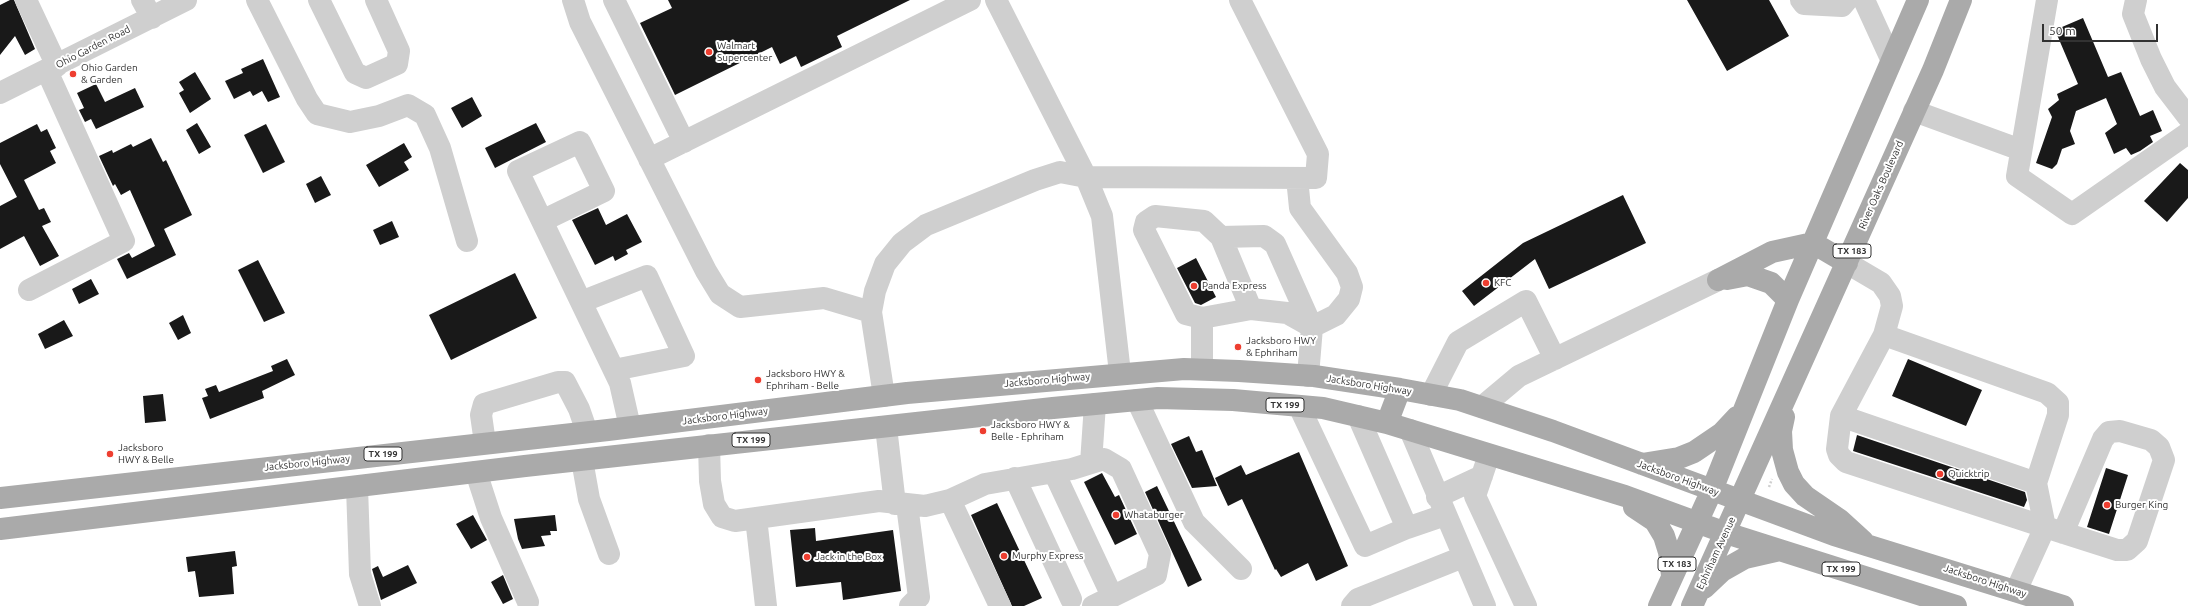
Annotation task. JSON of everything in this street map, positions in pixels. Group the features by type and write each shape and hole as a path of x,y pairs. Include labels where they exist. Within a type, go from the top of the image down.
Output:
{"main road":[{"name":"TX 183","path":"1659,606 1696,522 1712,490 1788,300 1918,0"},
{"name":"River Oaks Boulevard","path":"1740,500 1847,263 1961,0"},
{"path":"1718,280 1772,252 1813,243 1847,263"},
{"path":"1718,280 1748,275 1771,283 1788,300"},
{"name":"Jacksboro Highway","path":"0,498 630,427 884,396 1120,373 1202,369 1308,376 1400,389 1460,400 1834,535 2063,606"},
{"path":"1791,387 1781,431 1782,450 1788,472 1794,484 1804,496 1840,520 1867,544"},
{"path":"1387,423 1400,389"},
{"path":"884,396 886,427"},
{"name":"TX 199","path":"0,529 216,502 357,487 709,445 1095,404 1158,398 1233,400 1323,408 1387,423 1489,455 1563,476 1625,496 1726,533 1782,549 1956,606"},
{"path":"1640,464 1679,458 1694,452 1722,433 1742,412"},
{"path":"214,473 216,502"},
{"path":"1563,476 1648,514 1655,521 1664,536 1669,552 1672,575"},
{"name":"Ephriham Avenue","path":"1694,601 1740,500"},
{"path":"1694,601 1722,571 1744,558 1782,549"}],"street":[{"path":"26,0 52,68 124,241 29,290"},
{"name":"Ohio Garden Road","path":"0,93 52,68 147,9 186,0"},
{"path":"257,0 307,98 318,114 350,122 379,116 408,105 426,115 440,148 467,241"},
{"path":"319,0 355,73 366,78 398,64 399,51 376,0"},
{"path":"573,0 580,22 706,271 720,294 740,307 824,298 870,312"},
{"path":"614,0 684,142"},
{"path":"650,159 970,0"},
{"path":"996,0 1086,177 1102,216 1120,373"},
{"path":"884,396 870,312 875,291 885,264 902,243 926,225 1060,172 1086,177 1316,178 1318,154 1240,0"},
{"path":"1802,0 1804,4 1835,2"},
{"path":"1864,0 1891,60"},
{"path":"2047,0 2017,176 2072,214 2188,133"},
{"path":"2136,0 2133,14 2151,59 2165,86 2188,117"},
{"path":"1914,111 2021,150"},
{"path":"1297,178 1300,208 1347,273 1352,287 1349,299 1336,315 1312,327"},
{"path":"1251,309 1221,237 1204,221 1155,216 1146,222 1144,230 1186,314 1202,318 1251,309 1287,313 1312,327"},
{"path":"542,221 620,383 630,427"},
{"path":"1221,237 1264,236 1276,244 1312,327 1308,376"},
{"path":"1847,263 1881,283 1890,296 1892,306 1884,335 1841,416 1837,449 1839,455 1846,462 2054,530 2117,550 2127,550 2137,541 2164,460 2159,446 2151,440 2120,431 2109,432 2103,439 2054,530 2016,591"},
{"path":"581,302 647,276 684,356 614,370"},
{"path":"1482,407 1519,376 1718,280"},
{"path":"1431,395 1458,342 1526,301 1555,359"},
{"path":"1202,318 1202,369"},
{"path":"1884,335 2047,393 2058,403 2058,415 2036,483 2054,530"},
{"path":"485,443 481,414 484,404 558,382 565,382 579,409 586,432"},
{"path":"1137,400 1194,522 1241,569"},
{"path":"1091,463 1095,404"},
{"path":"1299,406 1365,546 1407,528 1441,506 1482,476"},
{"path":"1358,416 1407,528"},
{"path":"1841,416 2036,483"},
{"path":"886,427 918,597 910,606"},
{"path":"1410,430 1441,506 1485,606"},
{"path":"709,445 710,481 714,504 722,517 735,521 879,502 925,506 950,500 985,484 1072,469 1104,459 1121,469 1160,554 1156,575 1093,606"},
{"path":"1489,455 1475,496 1526,606"},
{"path":"582,460 589,499 609,554"},
{"path":"476,472 491,518 528,602"},
{"path":"1054,472 1112,596"},
{"path":"1015,478 1070,604"},
{"path":"357,487 360,574 370,606"},
{"path":"950,500 1000,606"},
{"path":"756,518 766,606"},
{"path":"1352,606 1358,599 1463,557"},
{"path":"1383,606 1393,586"}],"building":[{"path":"10,0 14,0 35,49 25,55 15,36 0,55 0,5"},
{"name":"Walmart Supercenter","path":"668,0 910,0 837,36 842,47 801,67 796,56 780,64 772,47 675,95 640,23 672,8"},
{"path":"1687,0 1769,0 1789,36 1727,71"},
{"path":"2083,18 2108,77 2121,72 2140,116 2153,110 2162,131 2150,136 2153,142 2140,151 2131,155 2126,148 2114,154 2105,133 2117,124 2106,98 2076,111 2070,131 2075,144 2062,149 2057,164 2052,169 2036,163 2052,117 2048,109 2059,100 2057,94 2078,84 2055,30"},
{"path":"263,59 280,97 268,102 262,91 253,96 250,91 234,99 225,81 243,73 241,69"},
{"path":"195,72 211,99 190,113 179,93 184,90 179,82"},
{"path":"96,84 105,102 135,88 144,107 96,129 91,119 85,122 79,110 84,108 77,93"},
{"path":"472,97 482,116 462,128 451,108"},
{"path":"197,123 211,147 199,154 186,130"},
{"path":"536,123 546,142 495,168 485,148"},
{"path":"37,124 41,132 47,129 56,148 50,151 56,163 24,180 39,210 44,208 51,222 42,226 59,256 40,266 24,236 0,249 0,206 17,197 0,164 0,143"},
{"path":"266,124 285,162 263,173 244,135"},
{"path":"151,138 163,162 166,160 192,215 164,229 176,255 127,279 117,259 129,253 132,258 155,246 130,190 121,195 115,184 113,186 99,156 112,150 113,153 131,144 133,147"},
{"path":"404,143 412,157 404,162 409,170 379,187 366,165"},
{"path":"2180,163 2188,170 2188,198 2167,222 2144,201"},
{"path":"321,176 331,195 315,203 306,184"},
{"path":"1623,195 1646,243 1549,289 1535,259 1474,306 1462,291 1523,243"},
{"path":"598,208 606,225 627,214 642,242 626,250 628,254 615,261 613,256 595,265 572,220"},
{"path":"392,221 399,237 380,245 373,230"},
{"path":"1196,258 1216,297 1201,305 1195,303 1177,268"},
{"path":"258,260 285,313 264,322 238,270"},
{"path":"515,273 537,318 451,360 429,315"},
{"path":"91,279 99,294 79,304 72,289"},
{"path":"183,315 191,333 178,340 169,323"},
{"path":"64,320 73,336 45,349 38,334"},
{"path":"287,359 295,375 262,391 264,398 210,419 202,398 208,396 205,389 216,385 219,392 273,371 271,366"},
{"path":"1908,359 1982,390 1966,426 1892,396"},
{"path":"163,394 166,421 145,423 143,396"},
{"name":"Quicktrip","path":"1857,435 2025,492 2027,500 2024,507 1853,451"},
{"path":"1189,436 1196,452 1202,450 1217,486 1192,488 1171,444"},
{"path":"1299,452 1348,566 1316,581 1308,563 1281,577 1276,569 1275,570 1242,499 1228,506 1215,478 1241,465 1246,475"},
{"path":"2106,468 2128,475 2109,534 2087,527"},
{"name":"Whataburger","path":"1102,473 1115,497 1119,495 1137,534 1115,545 1084,482"},
{"path":"1157,486 1202,580 1188,587 1145,492"},
{"path":"997,503 1042,598 1024,606 1012,606 971,515"},
{"path":"473,515 487,540 471,549 456,524"},
{"path":"555,515 557,531 550,531 551,535 541,536 545,546 522,549 518,539 514,519"},
{"path":"815,528 816,541 893,530 901,591 843,600 841,582 796,587 790,530"},
{"path":"235,551 237,566 232,567 234,594 199,597 195,571 188,572 186,557"},
{"path":"408,565 417,583 381,600 372,569 378,566 383,577"},
{"path":"503,575 513,599 503,604 491,582"}],"place":[{"name":"Walmart Supercenter","path":"709,52"},
{"name":"Ohio Garden & Garden","path":"73,74"},
{"name":"KFC","path":"1486,283"},
{"name":"Panda Express","path":"1194,286"},
{"name":"Jacksboro HWY & Ephriham","path":"1238,347"},
{"name":"Jacksboro HWY & Ephriham - Belle","path":"758,380"},
{"name":"Jacksboro HWY & Belle - Ephriham","path":"983,431"},
{"name":"Jacksboro HWY & Belle","path":"110,454"},
{"name":"Quicktrip","path":"1940,474"},
{"name":"Burger King","path":"2107,505"},
{"name":"Whataburger","path":"1116,515"},
{"name":"Murphy Express","path":"1004,556"},
{"name":"Jack in the Box","path":"807,557"}]}
